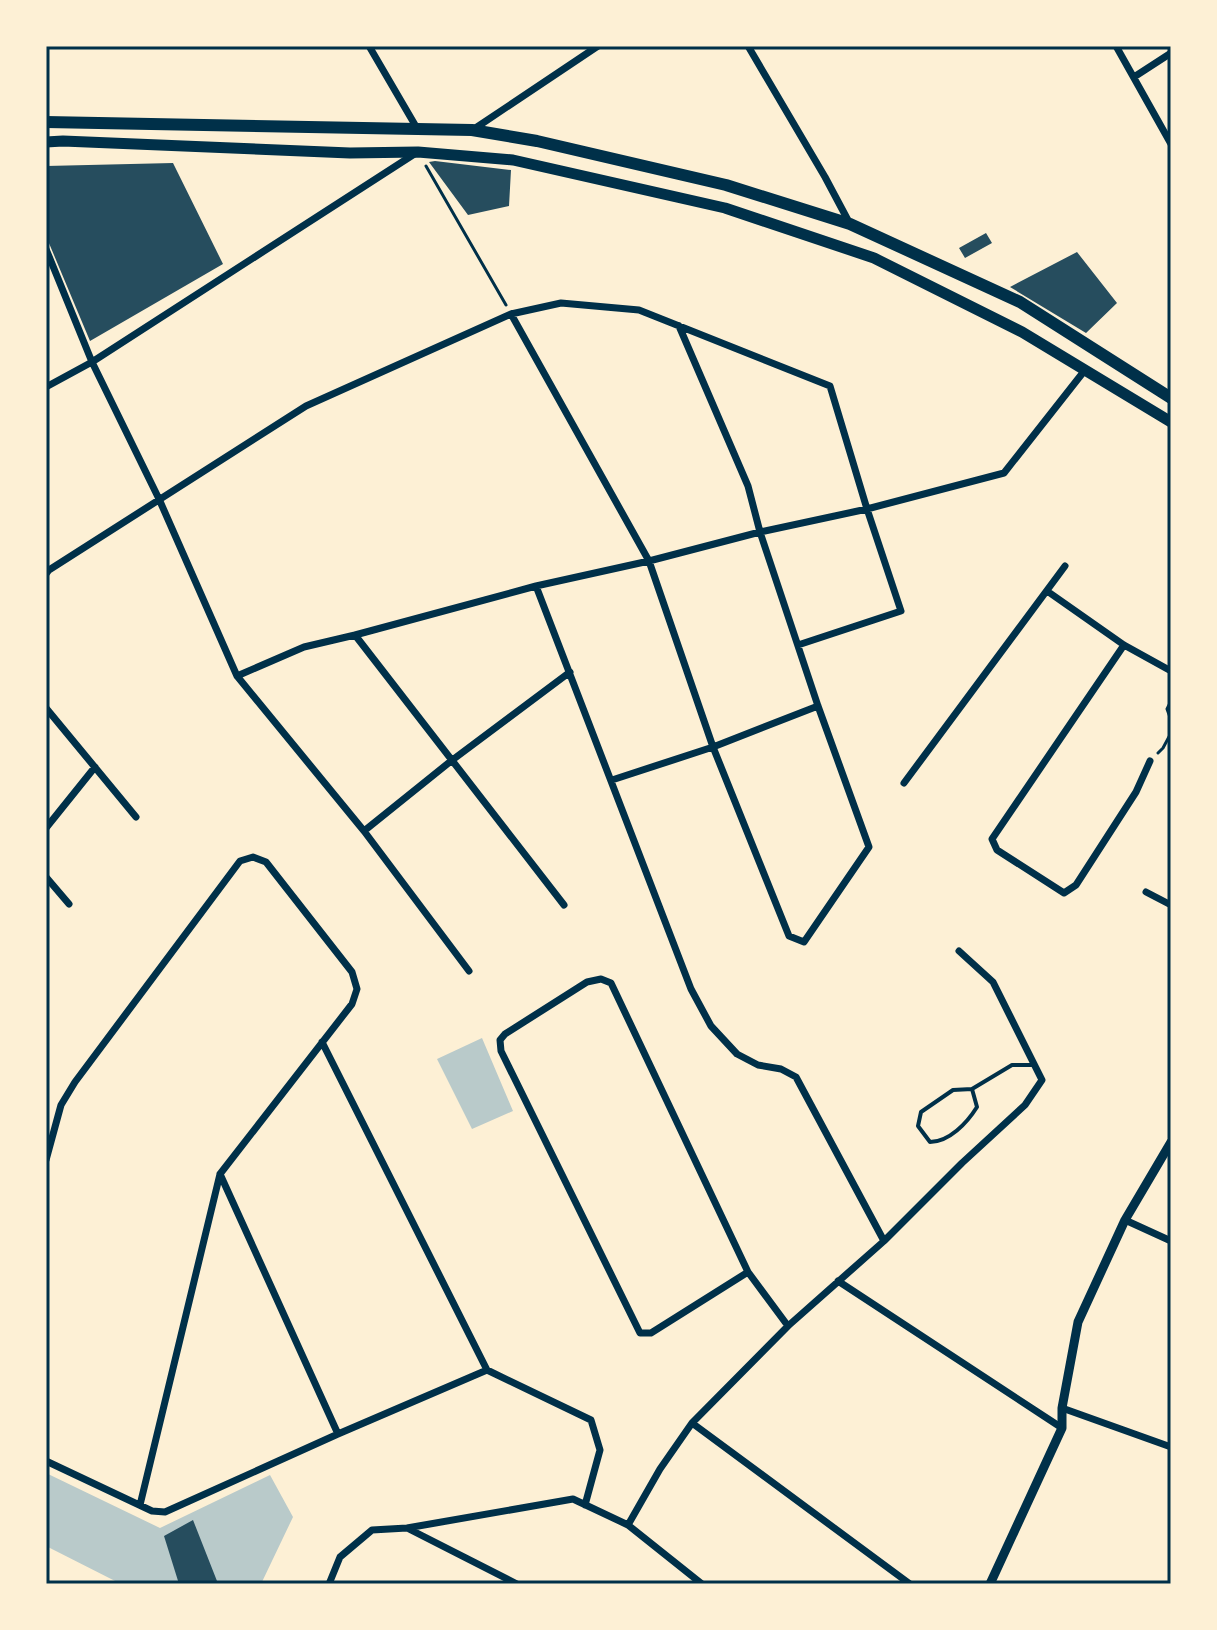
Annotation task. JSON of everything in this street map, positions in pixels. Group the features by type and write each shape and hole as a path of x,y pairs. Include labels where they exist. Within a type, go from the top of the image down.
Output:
{"main road":[{"path":"46,122 472,130 537,141 726,185 850,224 1020,302 1171,398"},
{"path":"46,142 350,153 418,152 513,160 725,208 874,258 1022,332 1171,422"}],"street":[{"path":"369,46 418,130"},
{"path":"472,130 598,46"},
{"path":"748,46 850,224"},
{"path":"1116,46 1171,144"},
{"path":"1134,77 1171,53"},
{"path":"46,387 92,362 418,152"},
{"path":"46,249 92,362 159,499 237,676 364,831 469,971"},
{"path":"46,574 306,406 511,314 561,303 639,310 830,386 901,611 798,645"},
{"path":"511,314 649,561 713,747 789,936 804,942 869,847 818,706 760,532 748,486 679,326"},
{"path":"237,676 304,647 536,586 867,509 1004,473 1085,370"},
{"path":"904,783 1065,566"},
{"path":"536,586 691,989 711,1026 737,1054 758,1065 781,1069 796,1077 884,1241"},
{"path":"1047,591 1124,645 1171,671"},
{"path":"355,635 564,905"},
{"path":"1124,645 992,839 997,850 1064,893 1076,885 1136,792 1150,761"},
{"path":"364,831 570,672"},
{"path":"612,780 713,747 818,706"},
{"path":"46,708 136,817"},
{"path":"46,828 95,767"},
{"path":"46,1160 61,1105 75,1082 240,861 253,857 266,862 352,972 357,989 352,1004 220,1174 140,1505"},
{"path":"46,877 69,904"},
{"path":"1146,892 1171,905"},
{"path":"628,1525 660,1469 692,1423 788,1326 884,1241 1025,1105 1042,1080 993,982 959,951"},
{"path":"748,1272 651,1333 640,1333 501,1051 500,1040 505,1034 587,982 601,979 611,983 748,1272 788,1326"},
{"path":"322,1042 487,1370 591,1420 600,1450 585,1505"},
{"path":"990,1584 1062,1428 1062,1408 1078,1322 1125,1220 1171,1142"},
{"path":"220,1174 338,1434"},
{"path":"1125,1220 1171,1241"},
{"path":"838,1281 1062,1428"},
{"path":"46,1461 152,1511 165,1512 487,1370"},
{"path":"1062,1408 1171,1447"},
{"path":"692,1423 910,1584"},
{"path":"329,1584 340,1557 372,1530 407,1528 573,1499 628,1525 702,1584"},
{"path":"407,1528 517,1584"}],"lane":[{"path":"972,1089 977,1107 969,1119 940,1142 930,1142 918,1126 921,1112 953,1090 972,1089 1012,1065 1034,1065"}],"path":[{"path":"418,152 511,314"},
{"path":"1171,701 1167,709 1171,720"},
{"path":"1150,761 1163,748 1171,733"}],"shaded area":[{"path":"482,1038 513,1111 472,1129 437,1059"},
{"path":"46,1473 160,1528 270,1475 293,1517 261,1584 121,1584 46,1546"}],"building":[{"path":"429,162 511,170 509,206 468,215"},
{"path":"173,163 223,264 90,341 46,236 46,166"},
{"path":"986,233 992,243 965,258 959,248"},
{"path":"1077,252 1117,303 1086,333 1010,287"},
{"path":"193,1520 217,1581 209,1584 179,1584 164,1536"}]}
